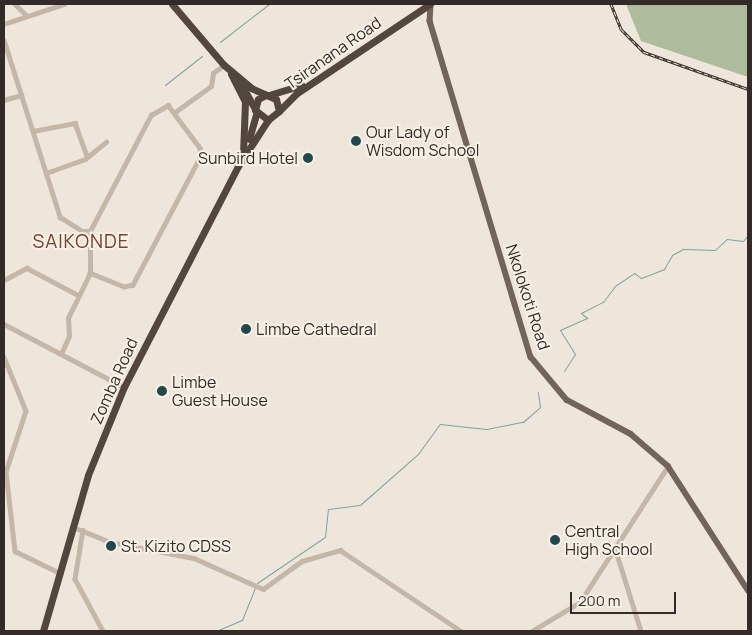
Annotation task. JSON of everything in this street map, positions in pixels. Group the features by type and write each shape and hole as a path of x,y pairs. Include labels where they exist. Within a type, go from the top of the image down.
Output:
{"highway":[{"path":"172,4 225,66 234,74 276,99 279,111"},
{"name":"Tsiranana Road","path":"267,95 303,84 422,4"},
{"name":"Tsiranana Road","path":"268,120 297,93 431,4"},
{"path":"225,66 245,102 243,158"},
{"path":"234,74 255,110 268,120"},
{"path":"255,110 267,95"},
{"name":"Zomba Road","path":"243,158 255,110"},
{"name":"Zomba Road","path":"43,631 88,475 124,387 243,158 268,120"}],"main road":[{"name":"Nkolokoti Road","path":"431,4 430,21 531,356 567,400 631,434 668,466 748,590"},
{"path":"417,12 430,21"}],"street":[{"path":"15,4 26,15"},
{"path":"4,24 26,15 64,4"},
{"path":"4,40 62,221 90,231"},
{"path":"175,112 210,86 213,73 225,66"},
{"path":"4,100 21,95"},
{"path":"61,354 78,295 90,273 90,231 152,115 165,104 175,112 201,154 137,279 127,288 90,273"},
{"path":"33,131 75,123 87,156"},
{"path":"46,173 87,156 106,142"},
{"path":"4,280 27,268 78,295"},
{"path":"4,324 124,387"},
{"path":"4,357 26,411 6,472 15,551 60,572"},
{"path":"532,631 575,608 668,466"},
{"path":"73,527 110,542 194,558 254,587 270,587 302,561 340,550 461,631"},
{"path":"83,530 75,579 103,631"},
{"path":"615,548 641,631"}],"green space":[{"path":"626,4 748,4 748,77 641,41"}],"waterway":[{"path":"220,42 269,4"},
{"path":"165,85 202,56"},
{"path":"564,371 575,354 560,330 587,318 581,313 603,302 615,286 634,273 641,278 664,269 672,255 683,249 715,250 727,239 743,241 748,235"},
{"path":"216,631 242,620 257,583 325,537 328,509 360,505 418,454 440,424 486,429 523,422 540,407 538,392"}],"railway":[{"path":"611,4 621,29 644,52 748,89"}],"place":[{"name":"Our Lady of Wisdom School","path":"356,141"},
{"name":"Sunbird Hotel","path":"308,158"},
{"name":"Limbe Cathedral","path":"246,329"},
{"name":"Limbe Guest House","path":"162,391"},
{"name":"Central High School","path":"555,540"},
{"name":"St. Kizito CDSS","path":"111,546"}],"district":[{"name":"SAIKONDE","path":"81,242"}]}
